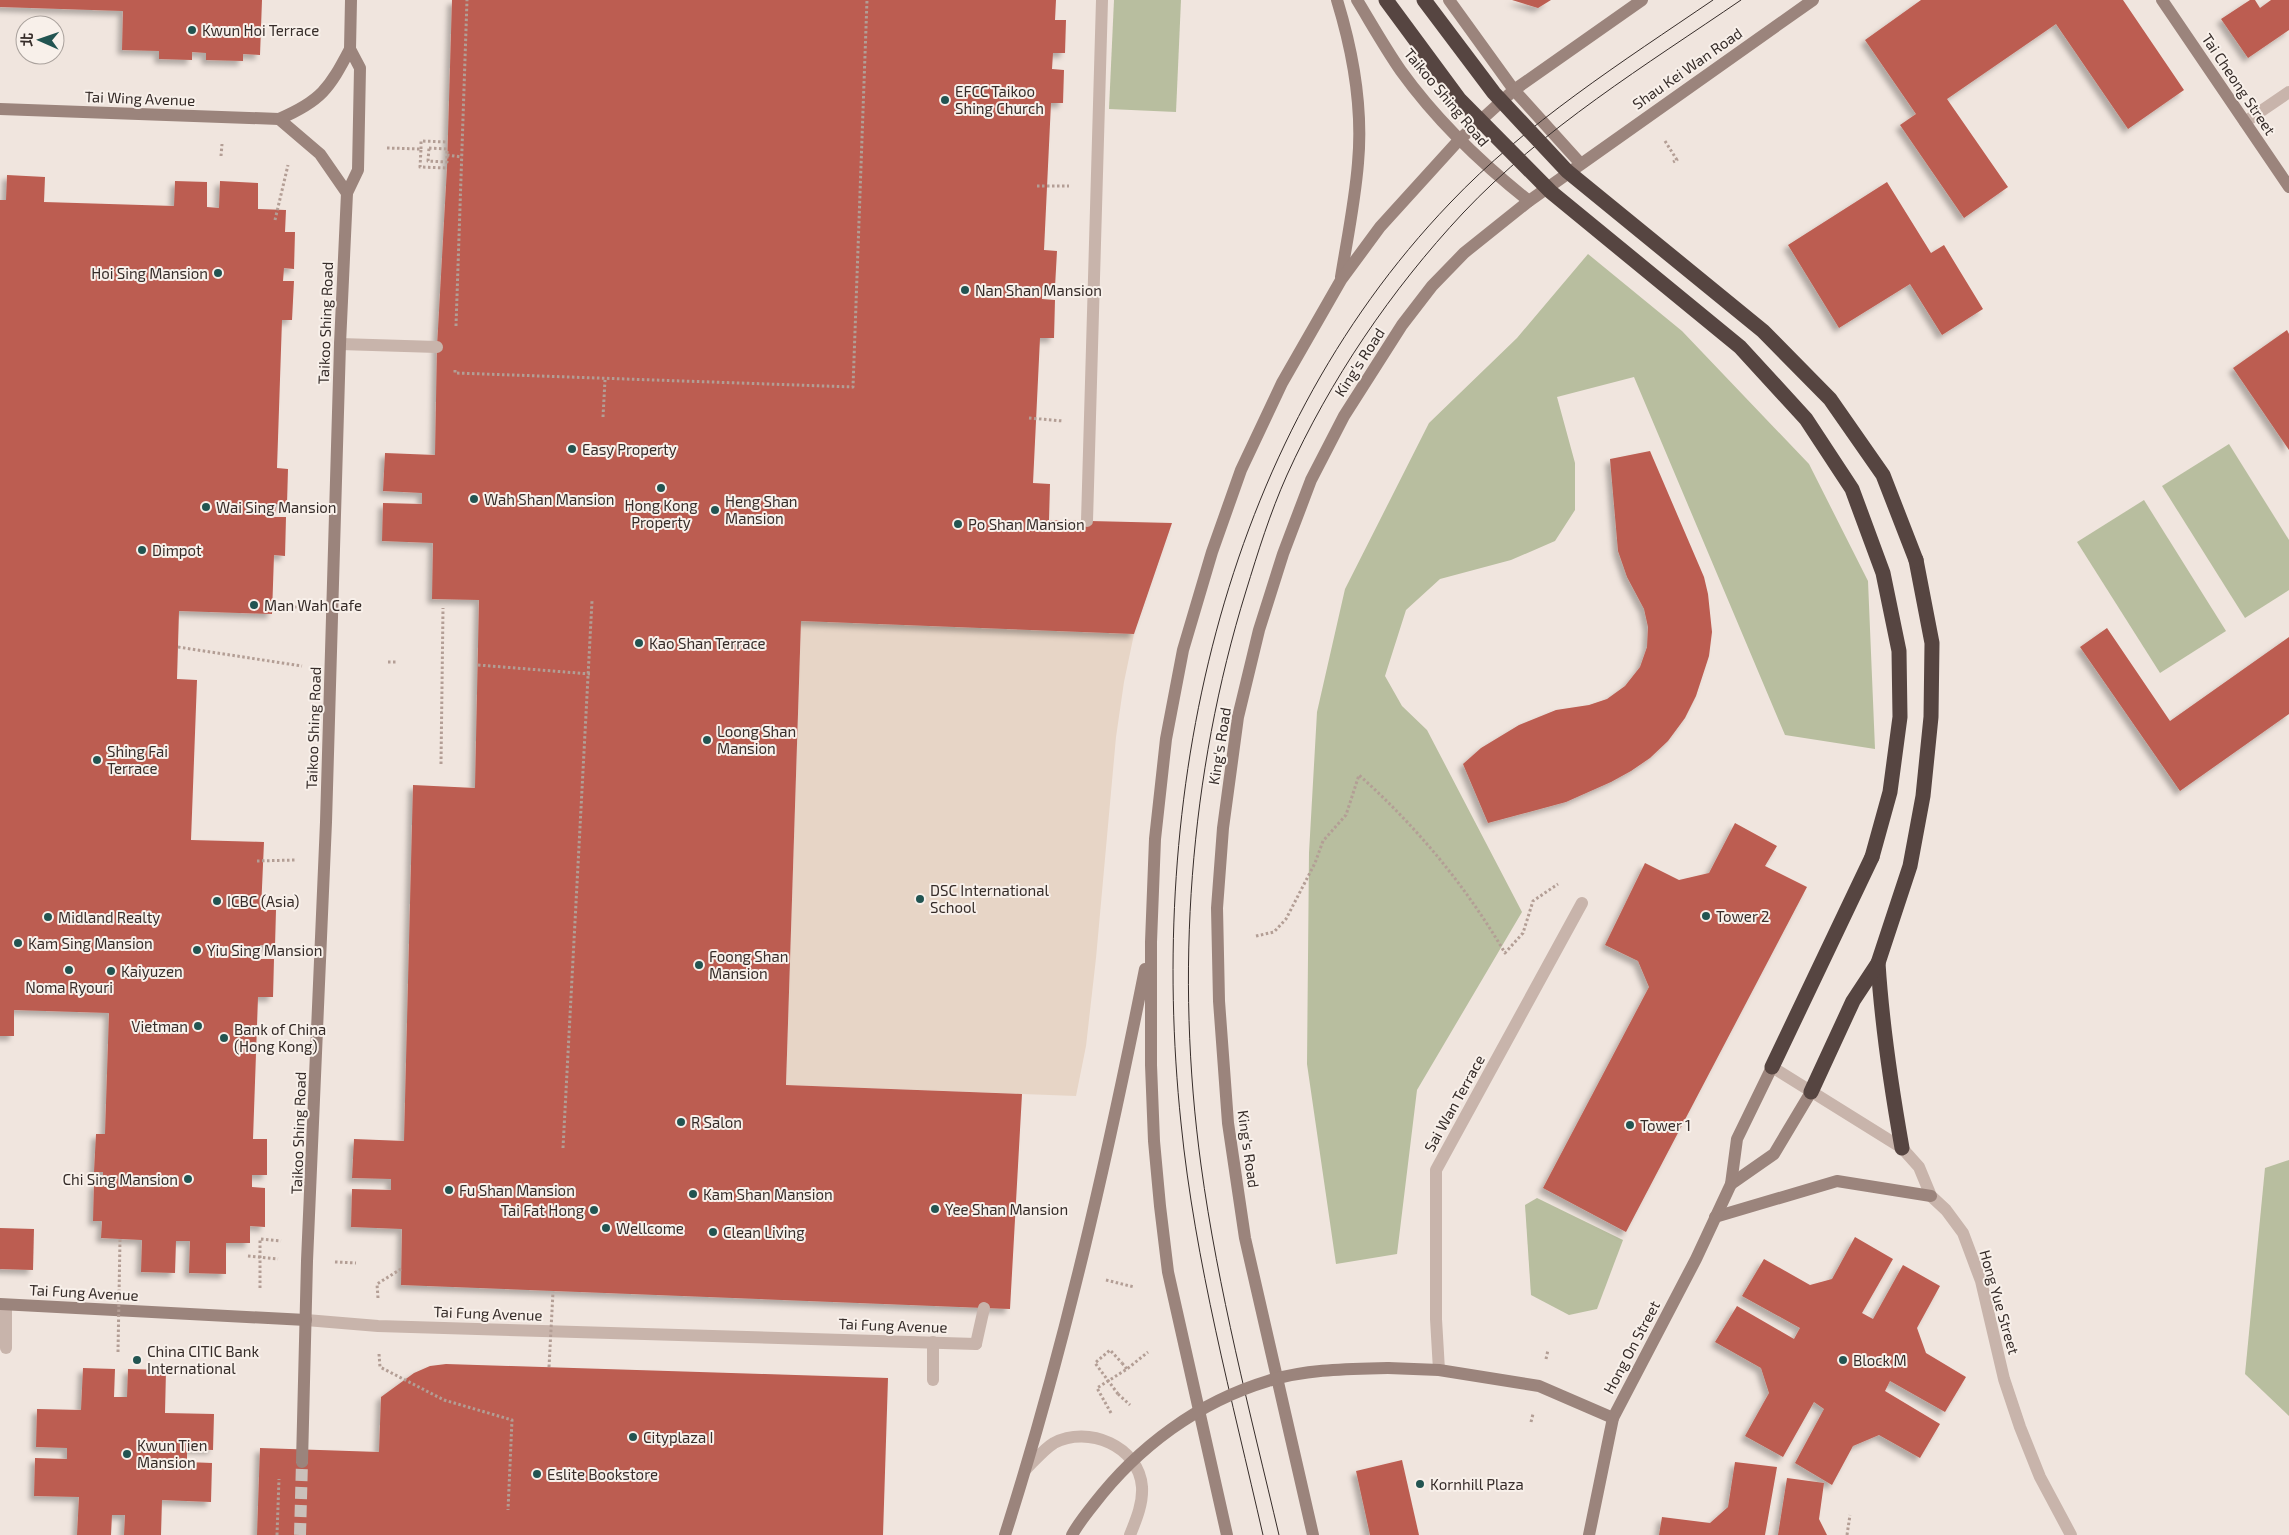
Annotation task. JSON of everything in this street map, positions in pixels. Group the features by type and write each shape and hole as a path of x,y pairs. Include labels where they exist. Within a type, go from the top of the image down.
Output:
{"highway":[{"path":"1386,0 1459,99 1551,192 1740,347 1806,419 1852,488 1883,573 1899,651 1900,717 1892,782 1872,857 1772,1066"},
{"path":"1424,0 1494,93 1567,170 1763,331 1830,400 1883,476 1916,560 1932,643 1931,717 1923,796 1910,866 1878,963 1853,1001 1810,1092"},
{"path":"1878,963 1889,1073 1902,1148"}],"street":[{"name":"Taikoo Shing Road","path":"302,1462 323,918 340,344 347,193 358,170 360,68 350,49 351,0"},
{"path":"1087,520 1102,0"},
{"path":"1337,0 1346,27 1358,115 1358,163 1341,280"},
{"name":"Taikoo Shing Road","path":"1357,0 1402,71 1459,140 1487,167 1529,201"},
{"path":"1449,0 1514,90 1580,163"},
{"path":"1226,1535 1168,1272 1160,1206 1151,1065 1151,942 1155,839 1166,738 1183,650 1212,552 1242,470 1282,383 1341,280 1380,227 1459,140 1514,90 1642,0"},
{"name":"Shau Kei Wan Road","path":"1580,163 1813,0"},
{"name":"Tai Cheong Street","path":"2162,0 2289,187"},
{"name":"Tai Wing Avenue","path":"0,108 279,119 305,108 325,91 350,49"},
{"path":"2245,122 2289,92"},
{"path":"279,119 320,154 347,193"},
{"name":"King's Road","path":"1313,1535 1245,1238 1228,1123 1219,1001 1217,908 1223,828 1238,717 1259,630 1283,554 1311,480 1344,416 1402,325 1432,286 1464,253 1580,163"},
{"path":"340,344 437,347"},
{"name":"Sai Wan Terrace","path":"1439,1370 1436,1319 1436,1170 1582,903"},
{"path":"1005,1535 1026,1469 1079,1273 1125,1072 1151,942"},
{"name":"Hong Yue Street","path":"1772,1066 1810,1092 1902,1148 1919,1167 1931,1196 1946,1210 1963,1233 1980,1281 2004,1379 2020,1427 2040,1477 2071,1535"},
{"name":"Hong On Street","path":"1590,1535 1613,1418 1696,1258 1731,1184 1737,1139 1772,1066"},
{"name":"Hong On Street","path":"1731,1184 1774,1154 1810,1092"},
{"path":"1715,1217 1837,1181 1931,1196"},
{"path":"3,1304 6,1348"},
{"name":"Tai Fung Avenue","path":"3,1304 306,1320 378,1326 976,1344 984,1308"},
{"path":"933,1342 933,1380"},
{"path":"1072,1535 1108,1487 1145,1449 1186,1418 1226,1397 1268,1380 1331,1369 1388,1368 1439,1370 1539,1386 1613,1418"},
{"path":"1026,1469 1053,1444 1075,1435 1096,1437 1114,1444 1129,1456 1139,1473 1142,1486 1141,1503 1130,1535"}],"path":[{"path":"456,334 467,0"},
{"path":"455,364 455,373 605,380 853,387 867,0"},
{"path":"446,168 420,166 421,142 448,142"},
{"path":"386,148 421,149"},
{"path":"428,148 447,149 447,155 447,162 428,161 428,148"},
{"path":"447,155 462,157"},
{"path":"275,220 289,162"},
{"path":"1037,186 1051,185"},
{"path":"603,417 605,380"},
{"path":"1029,418 1067,422"},
{"path":"563,1148 590,674 592,600"},
{"path":"264,606 306,607"},
{"path":"441,764 443,608"},
{"path":"178,647 301,666"},
{"path":"388,662 398,662"},
{"path":"478,665 590,674"},
{"path":"1256,936 1274,932 1286,919 1315,863 1323,841 1346,815 1359,775 1421,835 1484,917 1505,953 1523,933 1533,901 1553,888 1560,884 1582,903"},
{"path":"257,862 305,859"},
{"path":"118,1352 120,1239"},
{"path":"260,1288 260,1239 284,1241"},
{"path":"248,1256 283,1259"},
{"path":"377,1284 401,1269"},
{"path":"549,1367 553,1292"},
{"path":"1127,1369 1110,1350 1095,1363 1130,1405"},
{"path":"1114,1418 1096,1388 1127,1369 1148,1352"},
{"path":"380,1367 444,1400 512,1420 508,1510"},
{"path":"1847,1535 1850,1515"}],"green space":[{"path":"1114,0 1181,0 1176,112 1109,109"},
{"path":"1588,254 1682,331 1809,464 1868,581 1875,749 1785,735 1634,377 1557,397 1575,463 1575,510 1555,541 1511,560 1440,579 1406,610 1385,676 1402,706 1427,730 1522,912 1417,1090 1397,1254 1336,1264 1307,1064 1309,853 1317,712 1345,589 1429,423 1517,338"},
{"path":"2229,444 2289,540 2289,590 2245,618 2162,486"},
{"path":"2144,500 2226,631 2160,673 2077,542"},
{"path":"2289,1160 2289,1416 2245,1374 2265,1168"},
{"path":"1537,1198 1623,1240 1597,1309 1569,1315 1531,1295 1525,1205"}],"shaded area":[{"path":"801,621 1134,634 1124,682 1116,737 1096,958 1086,1046 1076,1096 786,1085"}],"building":[{"name":"Kwun Hoi Terrace","path":"0,0 262,0 260,55 243,54 243,61 206,60 206,53 192,52 192,60 159,59 159,51 122,50 123,11 0,7"},
{"name":"Kao Shan Terrace","path":"452,0 1056,0 1055,20 1066,20 1065,53 1053,53 1052,69 1064,70 1063,103 1051,103 1044,250 1057,251 1055,287 1042,286 1042,299 1055,300 1054,338 1040,338 1033,483 1050,484 1049,520 1172,523 1134,634 801,621 786,1085 1022,1094 1010,1309 401,1285 402,1229 351,1227 352,1189 391,1190 391,1179 352,1178 354,1139 404,1141 413,785 475,788 479,600 432,599 433,543 382,541 383,503 422,504 422,493 383,491 385,453 435,455 437,347 447,168"},
{"path":"1512,0 1551,0 1538,8"},
{"path":"1921,0 2123,0 2184,90 2128,129 2056,24 1947,99 2008,187 1964,218 1900,125 1916,114 1865,40"},
{"path":"2250,0 2255,0 2260,8 2271,0 2289,0 2289,30 2248,58 2221,19"},
{"name":"Shing Fai Terrace","path":"7,175 45,177 44,202 174,206 175,181 207,182 207,207 219,208 220,181 258,183 258,209 286,210 285,232 295,232 294,269 284,268 283,281 294,281 292,320 282,320 277,468 288,469 287,504 276,504 275,517 286,517 285,556 274,555 272,614 179,611 177,679 197,680 191,840 264,842 261,910 276,910 275,946 260,945 260,959 274,959 273,997 258,997 253,1139 267,1139 267,1175 252,1175 252,1187 265,1188 265,1227 250,1226 250,1243 226,1243 226,1274 189,1273 190,1241 176,1241 175,1273 141,1272 142,1240 101,1238 102,1221 93,1221 94,1183 103,1183 103,1172 94,1172 96,1134 105,1134 109,1013 14,1010 14,1036 0,1036 0,200 6,200"},
{"path":"1887,182 1931,253 1944,245 1983,309 1942,335 1910,284 1839,328 1788,245"},
{"path":"2287,330 2289,334 2289,450 2233,368"},
{"path":"1650,451 1704,577 1708,594 1712,632 1709,656 1696,696 1685,718 1668,741 1650,758 1631,771 1566,802 1488,823 1463,764 1481,748 1519,725 1556,710 1589,705 1607,699 1625,686 1640,667 1647,647 1648,627 1644,609 1627,577 1618,551 1610,459"},
{"path":"2107,628 2170,721 2289,637 2289,714 2180,791 2080,647"},
{"path":"1735,823 1777,846 1765,866 1807,887 1626,1232 1543,1188 1649,987 1638,961 1605,945 1645,863 1679,880 1709,873"},
{"path":"0,1228 34,1229 33,1270 0,1269"},
{"name":"Block M","path":"1855,1237 1893,1259 1862,1313 1873,1319 1903,1265 1940,1286 1917,1328 1926,1353 1966,1377 1945,1412 1890,1381 1885,1391 1940,1424 1920,1458 1879,1435 1853,1446 1832,1485 1795,1463 1824,1409 1814,1402 1783,1457 1745,1436 1769,1393 1761,1368 1715,1342 1737,1306 1794,1339 1800,1328 1742,1296 1764,1259 1810,1285 1832,1279"},
{"name":"Cityplaza I","path":"446,1364 888,1378 883,1535 257,1535 260,1448 379,1452 381,1397 414,1373 430,1366"},
{"name":"Kwun Tien Mansion","path":"83,1368 115,1369 114,1397 127,1397 128,1369 166,1370 165,1413 214,1414 213,1450 187,1449 187,1462 212,1463 211,1502 162,1500 161,1535 124,1535 125,1515 112,1515 111,1535 77,1535 79,1497 34,1496 35,1458 67,1459 67,1448 36,1447 37,1409 81,1410"},
{"path":"1402,1460 1419,1535 1370,1535 1356,1471"},
{"path":"1735,1462 1777,1467 1765,1535 1659,1535 1662,1517 1710,1523 1728,1507"},
{"path":"1787,1478 1824,1483 1819,1519 1827,1535 1778,1535"}],"tunnel":[{"path":"300,1535 302,1462"}],"tram line":[{"path":"1263,1535 1227,1382 1195,1227 1181,1123 1173,1000 1176,876 1190,753 1216,632 1254,515 1306,403 1371,298 1450,203 1510,146 1576,95 1713,0"},
{"path":"1279,1535 1216,1258 1201,1165 1193,1093 1189,1021 1192,875 1200,803 1211,731 1246,591 1281,489 1304,440 1364,337 1411,273 1463,213 1527,153 1596,99 1741,0"}],"place":[{"name":"Kwun Hoi Terrace","path":"192,30"},
{"name":"EFCC Taikoo Shing Church","path":"945,100"},
{"name":"Hoi Sing Mansion","path":"218,273"},
{"name":"Nan Shan Mansion","path":"965,290"},
{"name":"Easy Property","path":"572,449"},
{"name":"Hong Kong Property","path":"661,488"},
{"name":"Wah Shan Mansion","path":"474,499"},
{"name":"Wai Sing Mansion","path":"206,507"},
{"name":"Heng Shan Mansion","path":"715,510"},
{"name":"Po Shan Mansion","path":"958,524"},
{"name":"Dimpot","path":"142,550"},
{"name":"Man Wah Cafe","path":"254,605"},
{"name":"Kao Shan Terrace","path":"639,643"},
{"name":"Loong Shan Mansion","path":"707,740"},
{"name":"Shing Fai Terrace","path":"97,760"},
{"name":"DSC International School","path":"920,899"},
{"name":"ICBC (Asia)","path":"217,901"},
{"name":"Tower 2","path":"1706,916"},
{"name":"Midland Realty","path":"48,917"},
{"name":"Kam Sing Mansion","path":"18,943"},
{"name":"Yiu Sing Mansion","path":"197,950"},
{"name":"Foong Shan Mansion","path":"699,965"},
{"name":"Noma Ryouri","path":"69,970"},
{"name":"Kaiyuzen","path":"111,971"},
{"name":"Vietman","path":"198,1026"},
{"name":"Bank of China (Hong Kong)","path":"224,1038"},
{"name":"R Salon","path":"681,1122"},
{"name":"Tower 1","path":"1630,1125"},
{"name":"Chi Sing Mansion","path":"188,1179"},
{"name":"Fu Shan Mansion","path":"449,1190"},
{"name":"Kam Shan Mansion","path":"693,1194"},
{"name":"Yee Shan Mansion","path":"935,1209"},
{"name":"Tai Fat Hong","path":"594,1210"},
{"name":"Wellcome","path":"606,1228"},
{"name":"Clean Living","path":"713,1232"},
{"name":"China CITIC Bank International","path":"137,1360"},
{"name":"Block M","path":"1843,1360"},
{"name":"Cityplaza I","path":"633,1437"},
{"name":"Kwun Tien Mansion","path":"127,1454"},
{"name":"Eslite Bookstore","path":"537,1474"},
{"name":"Kornhill Plaza","path":"1420,1484"}]}
